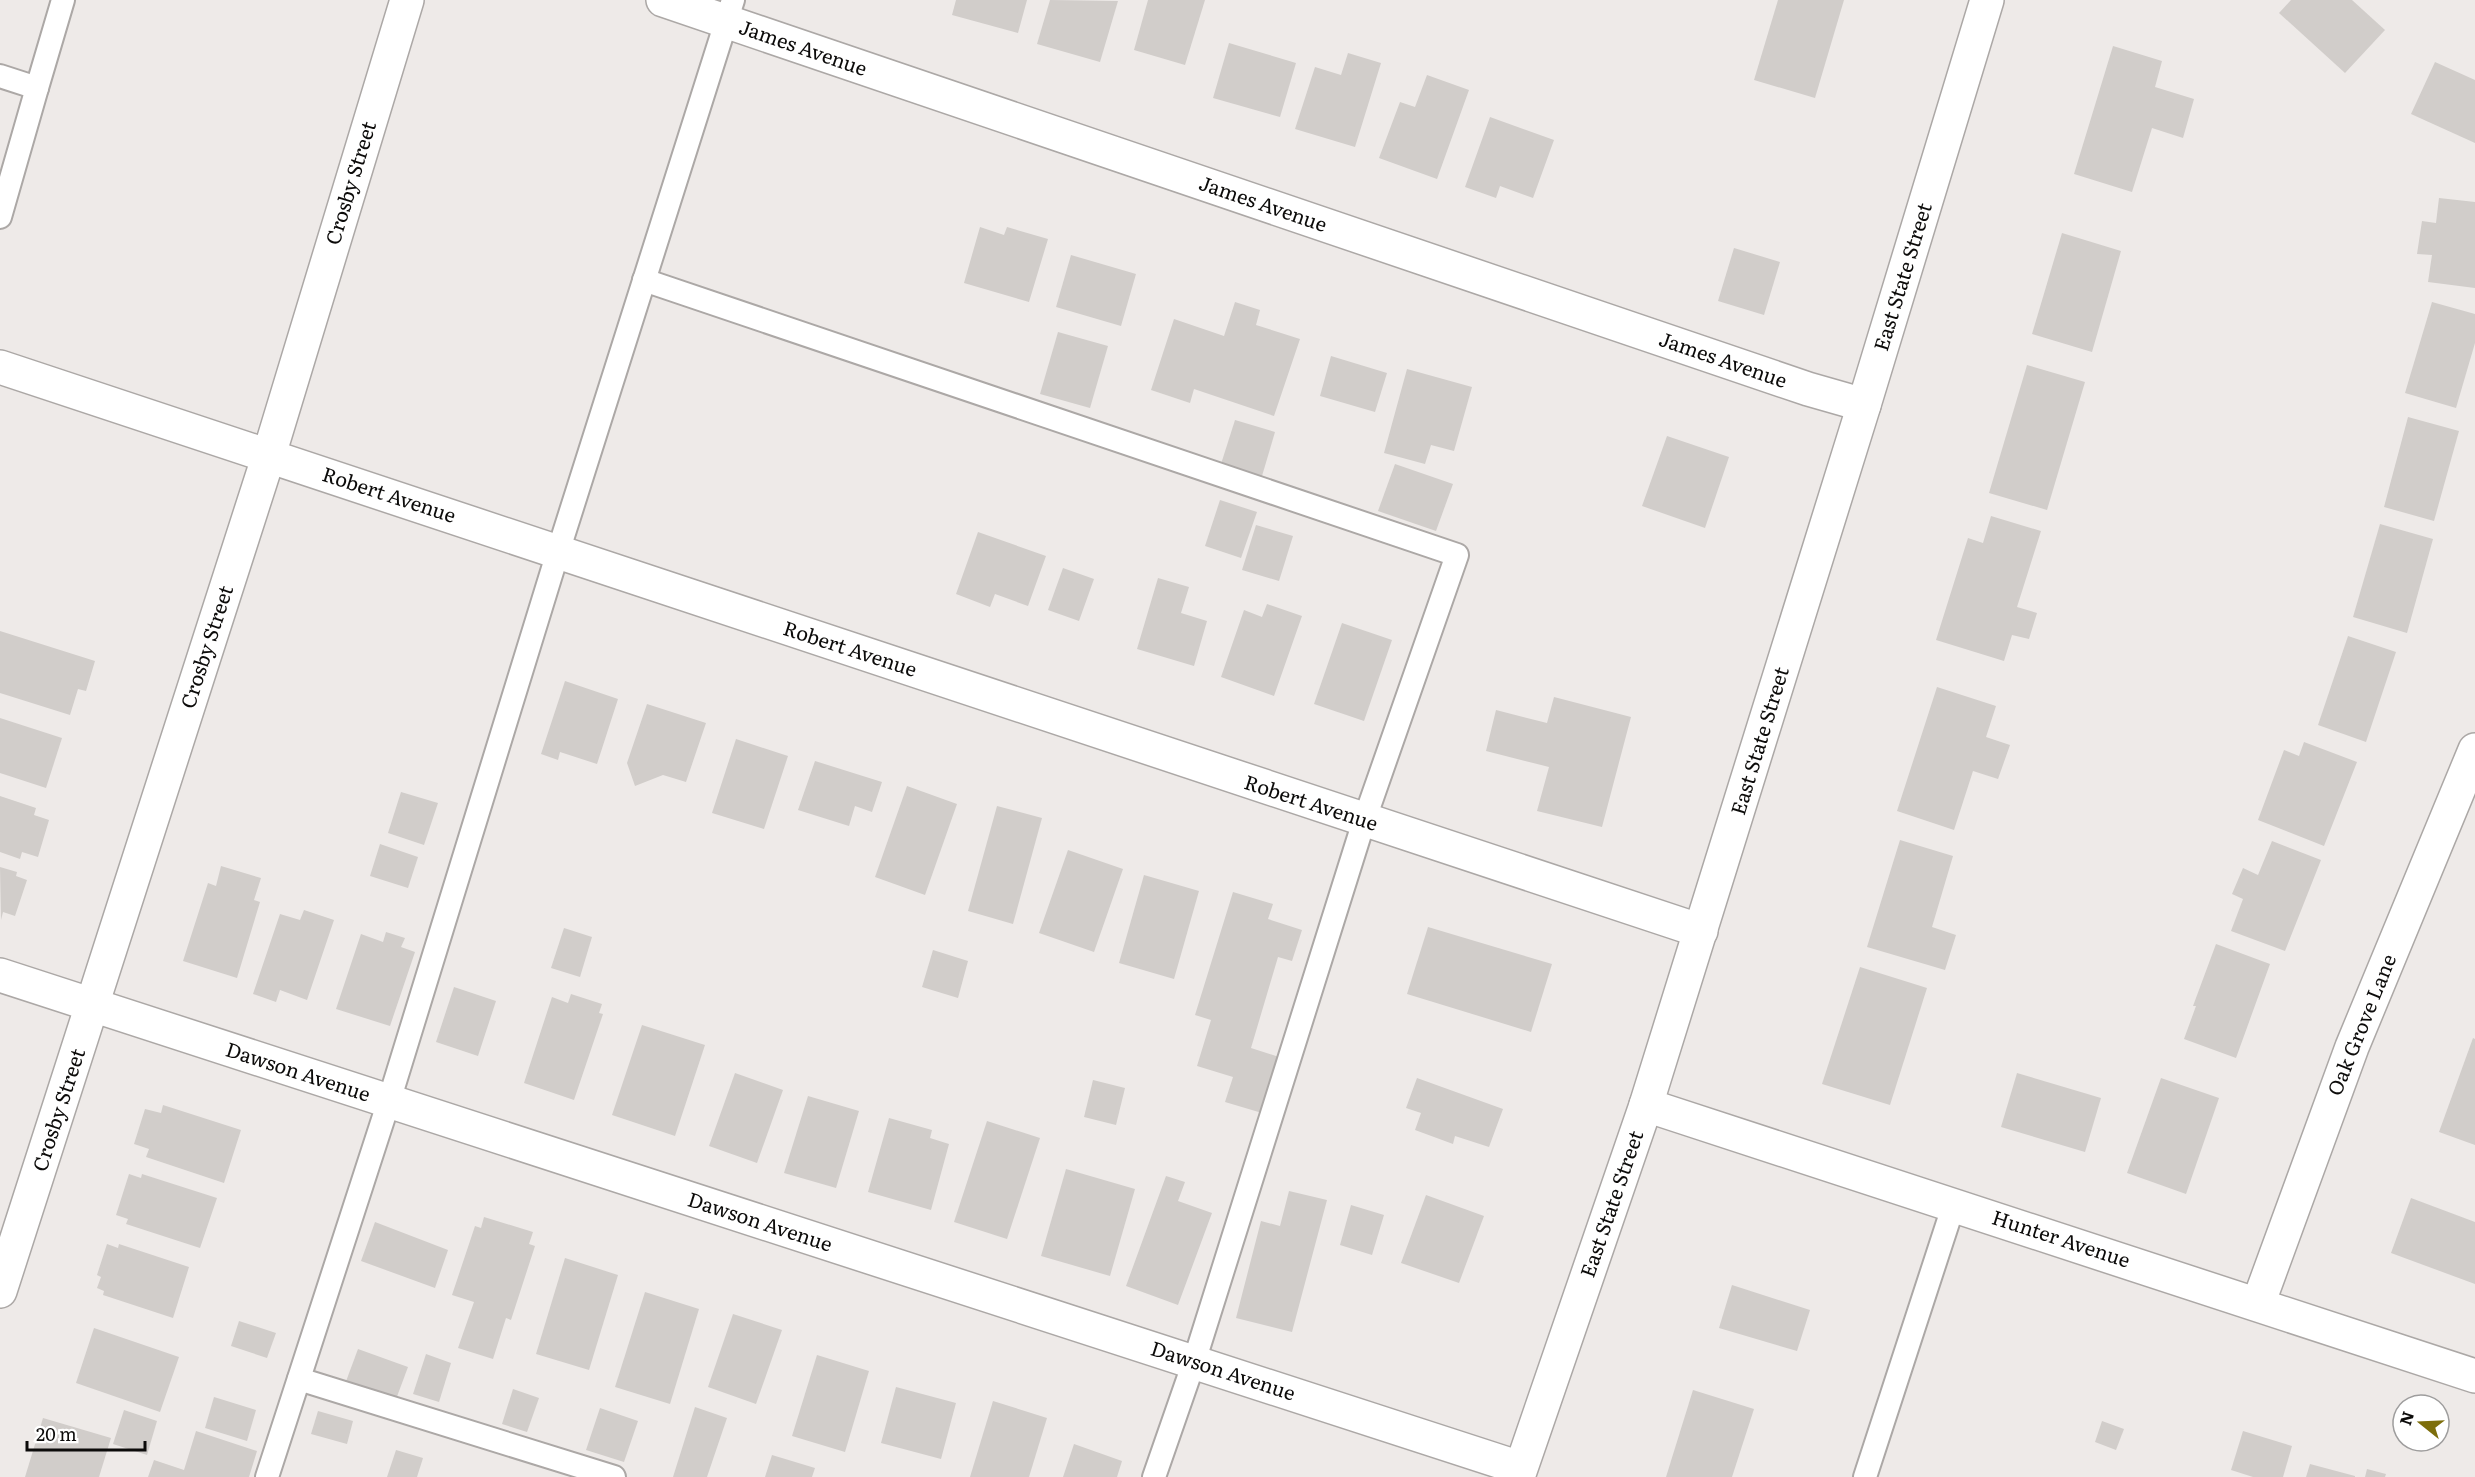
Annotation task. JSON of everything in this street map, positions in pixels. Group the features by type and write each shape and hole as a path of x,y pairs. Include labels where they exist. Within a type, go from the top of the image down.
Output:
{"street":[{"name":"Crosby Street","path":"0,1291 269,455 407,0"},
{"name":"James Avenue","path":"663,0 729,11 1797,385 1864,405"},
{"name":"East State Street","path":"1519,1472 1646,1105 1864,405 1987,0"},
{"name":"Robert Avenue","path":"0,367 1701,931"},
{"name":"Oak Grove Lane","path":"2258,1304 2352,1047 2475,750"},
{"name":"Dawson Avenue","path":"0,975 1194,1362 1519,1472"},
{"name":"Hunter Avenue","path":"1646,1105 2475,1376"}],"lane":[{"path":"0,217 63,0"},
{"path":"267,1477 389,1101 558,552 729,11"},
{"path":"0,76 37,88"},
{"path":"644,280 1457,555 1364,820 1194,1362 1154,1477"},
{"path":"1865,1477 1954,1204"},
{"path":"299,1379 614,1477"}],"building":[{"path":"956,0 1027,0 1018,33 952,15"},
{"path":"1050,0 1118,1 1100,62 1037,44"},
{"path":"1148,0 1205,0 1185,65 1134,50"},
{"path":"1778,0 1844,0 1815,98 1754,80"},
{"path":"2291,0 2352,0 2385,30 2345,73 2279,13"},
{"path":"1229,43 1296,63 1280,117 1213,98"},
{"path":"2113,46 2162,61 2155,87 2194,99 2183,138 2152,128 2132,192 2074,174"},
{"path":"1348,53 1381,63 1355,147 1295,129 1315,67 1341,75"},
{"path":"2435,62 2475,80 2475,143 2411,114"},
{"path":"1427,75 1469,90 1437,179 1379,158 1400,102 1415,107"},
{"path":"1490,117 1554,140 1533,198 1500,186 1496,198 1465,187"},
{"path":"2439,198 2475,202 2475,288 2428,282 2432,255 2417,254 2422,221 2436,223"},
{"path":"980,227 1004,235 1007,227 1048,239 1029,302 964,283"},
{"path":"2062,233 2121,251 2092,352 2032,334"},
{"path":"1734,248 1780,262 1764,315 1718,301"},
{"path":"1071,255 1136,274 1121,326 1056,307"},
{"path":"1235,302 1260,310 1256,325 1300,339 1274,416 1194,389 1190,403 1151,390 1174,319 1224,336"},
{"path":"2432,302 2475,314 2475,343 2456,408 2405,393"},
{"path":"1058,332 1108,346 1090,408 1040,394"},
{"path":"1331,356 1387,373 1375,412 1320,396"},
{"path":"2027,365 2085,382 2047,510 1989,493"},
{"path":"1407,369 1472,387 1454,451 1431,445 1425,464 1384,453"},
{"path":"2408,417 2459,431 2434,521 2384,507"},
{"path":"1235,420 1275,432 1262,476 1221,464"},
{"path":"1667,436 1729,457 1705,528 1642,506"},
{"path":"1395,464 1453,484 1436,531 1378,511"},
{"path":"1220,500 1257,512 1241,558 1205,546"},
{"path":"1991,516 2041,531 2017,607 2037,613 2029,639 2012,635 2004,661 1936,640 1968,538 1983,543"},
{"path":"2380,524 2433,539 2407,633 2353,617"},
{"path":"1256,525 1293,536 1279,581 1242,570"},
{"path":"978,532 1046,556 1028,606 995,594 990,607 956,594"},
{"path":"1063,568 1094,579 1079,621 1048,610"},
{"path":"1158,578 1189,587 1181,613 1207,621 1194,666 1137,649"},
{"path":"1267,604 1302,616 1274,696 1221,677 1244,610 1262,617"},
{"path":"1342,623 1392,640 1364,721 1314,704"},
{"path":"0,631 95,661 86,691 78,689 70,715 0,693"},
{"path":"2348,636 2396,652 2366,742 2318,725"},
{"path":"565,681 618,699 597,764 560,752 558,760 541,754"},
{"path":"1937,687 1996,706 1986,737 2010,745 1998,779 1973,771 1954,830 1897,811"},
{"path":"1554,697 1631,717 1602,827 1537,811 1549,767 1486,751 1496,710 1547,723"},
{"path":"647,704 706,723 686,782 663,775 635,786 627,763"},
{"path":"0,718 62,738 46,788 0,773"},
{"path":"736,739 788,756 764,829 712,813"},
{"path":"2304,742 2357,762 2324,846 2258,820 2284,750 2299,756"},
{"path":"815,761 882,782 872,812 855,806 849,826 798,810"},
{"path":"907,786 957,804 925,895 875,877"},
{"path":"401,792 438,803 424,845 388,833"},
{"path":"0,796 36,808 34,815 49,820 38,857 22,852 20,859 0,852"},
{"path":"997,806 1042,818 1013,924 968,911"},
{"path":"1900,840 1953,856 1932,927 1956,935 1945,970 1867,947"},
{"path":"2272,841 2321,860 2285,951 2231,931 2243,899 2232,894 2243,868 2258,875"},
{"path":"380,844 418,857 408,888 370,876"},
{"path":"1068,850 1123,869 1094,952 1039,933"},
{"path":"221,866 261,878 254,900 260,902 237,978 183,961 208,883 216,886"},
{"path":"0,867 17,872 16,876 27,880 15,916 3,912 1,920"},
{"path":"1144,875 1199,891 1174,979 1119,963"},
{"path":"1233,892 1273,904 1268,919 1302,930 1292,961 1278,957 1251,1048 1279,1057 1262,1113 1225,1102 1233,1077 1197,1066 1211,1020 1195,1015"},
{"path":"304,910 334,920 307,1000 280,990 276,1002 253,994 280,914 300,920"},
{"path":"1428,927 1552,964 1531,1032 1407,994"},
{"path":"564,928 592,937 580,977 551,968"},
{"path":"386,932 405,938 401,947 415,952 390,1026 336,1009 361,934 383,942"},
{"path":"2216,944 2270,964 2236,1058 2184,1039 2196,1006 2193,1006"},
{"path":"933,950 968,961 958,998 922,987"},
{"path":"1860,967 1927,988 1890,1105 1822,1084"},
{"path":"454,987 496,1001 478,1056 436,1042"},
{"path":"571,994 602,1004 599,1013 603,1014 574,1100 524,1083 552,997 568,1003"},
{"path":"642,1025 705,1045 675,1136 612,1115"},
{"path":"2473,1038 2475,1039 2475,1145 2439,1132"},
{"path":"735,1073 783,1090 757,1163 709,1146"},
{"path":"2017,1073 2101,1098 2085,1152 2001,1127"},
{"path":"1417,1078 1503,1109 1489,1147 1455,1136 1453,1144 1415,1130 1421,1113 1406,1108"},
{"path":"2161,1078 2219,1098 2186,1194 2127,1173"},
{"path":"1093,1080 1125,1088 1116,1125 1084,1117"},
{"path":"808,1096 859,1111 836,1188 784,1173"},
{"path":"163,1105 241,1130 224,1183 146,1157 149,1149 134,1144 145,1109 161,1113"},
{"path":"889,1118 932,1130 930,1138 949,1144 931,1210 868,1192"},
{"path":"987,1121 1040,1138 1007,1239 954,1222"},
{"path":"1066,1169 1135,1189 1110,1276 1041,1256"},
{"path":"129,1174 141,1178 142,1174 217,1198 200,1248 126,1224 128,1219 116,1215"},
{"path":"1166,1176 1185,1182 1178,1201 1212,1213 1178,1305 1126,1286"},
{"path":"1289,1191 1327,1200 1292,1332 1236,1318 1261,1221 1280,1226"},
{"path":"1426,1195 1484,1216 1459,1283 1401,1263"},
{"path":"2411,1198 2475,1222 2475,1284 2391,1253"},
{"path":"1351,1205 1384,1215 1372,1255 1340,1245"},
{"path":"484,1217 533,1232 529,1244 535,1246 511,1320 506,1318 493,1359 458,1348 474,1302 452,1295 475,1226 481,1228"},
{"path":"375,1222 448,1250 435,1288 361,1261"},
{"path":"107,1244 118,1248 119,1244 189,1267 173,1318 103,1295 104,1291 97,1288 101,1277 97,1275"},
{"path":"565,1258 618,1275 589,1370 536,1354"},
{"path":"1732,1285 1810,1310 1797,1351 1719,1328"},
{"path":"645,1292 699,1309 670,1404 615,1387"},
{"path":"733,1314 782,1330 756,1404 708,1387"},
{"path":"239,1321 276,1333 267,1358 231,1346"},
{"path":"94,1328 179,1357 160,1412 76,1383"},
{"path":"358,1349 408,1367 395,1402 345,1384"},
{"path":"426,1354 451,1363 439,1402 413,1394"},
{"path":"817,1355 869,1371 845,1452 792,1436"},
{"path":"896,1387 956,1403 941,1459 881,1443"},
{"path":"513,1389 539,1398 527,1432 502,1424"},
{"path":"1693,1390 1754,1409 1732,1477 1666,1477"},
{"path":"214,1397 256,1410 247,1441 205,1428"},
{"path":"993,1401 1047,1418 1029,1477 970,1477"},
{"path":"695,1407 727,1418 707,1477 673,1477"},
{"path":"600,1408 638,1421 624,1462 586,1450"},
{"path":"124,1410 157,1421 147,1455 113,1444"},
{"path":"318,1411 353,1421 347,1444 311,1434"},
{"path":"43,1418 111,1438 99,1477 25,1477"},
{"path":"2102,1421 2124,1429 2116,1450 2095,1442"},
{"path":"196,1431 257,1451 249,1477 148,1477 154,1460 184,1470"},
{"path":"2243,1431 2292,1446 2283,1477 2253,1477 2231,1470"},
{"path":"1074,1444 1122,1461 1117,1477 1063,1477"},
{"path":"396,1450 423,1458 417,1477 387,1477"},
{"path":"772,1455 815,1468 812,1477 765,1477"},
{"path":"2310,1464 2355,1476 2355,1477 2306,1477"},
{"path":"2367,1469 2386,1474 2385,1477 2365,1477"}]}
